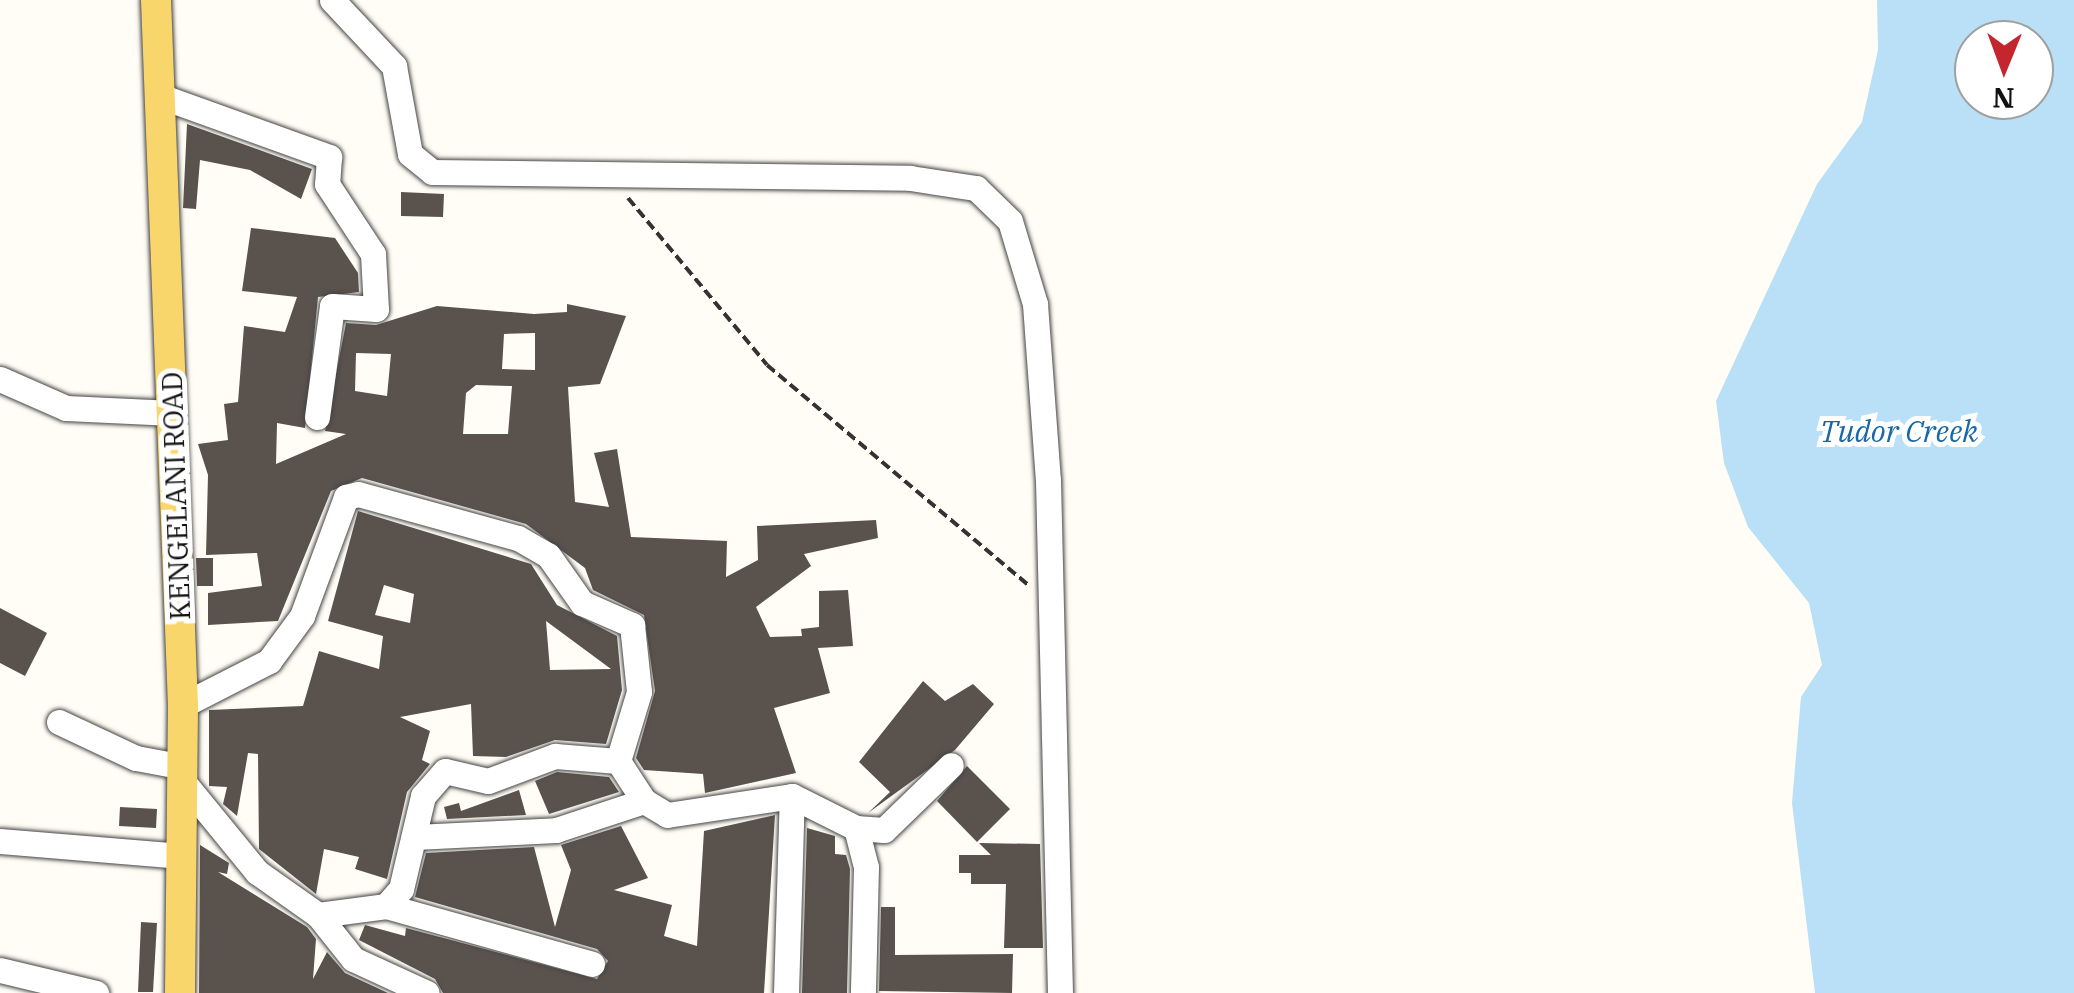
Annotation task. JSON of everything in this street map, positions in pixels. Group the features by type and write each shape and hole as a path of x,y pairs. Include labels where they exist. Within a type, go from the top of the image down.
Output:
{"main road":[{"name":"KENGELANI ROAD","path":"156,0 183,705 180,993"}],"street":[{"path":"332,0 394,66 410,154 425,169 910,178 976,188 996,203 1028,265 1035,304 1054,605 1060,993"},
{"path":"160,96 329,156 327,184 372,254 376,309 332,306 317,417"},
{"path":"0,378 66,408 172,412"},
{"path":"183,705 269,661 302,616 346,498 358,494 518,538 548,555 582,603 632,625 638,692 618,760 644,801 667,815 792,796 856,828 884,830 950,765"},
{"path":"59,722 184,776 257,872 318,915 353,959 427,993"},
{"path":"386,906 401,889 423,796 445,771 488,781 555,756 618,760"},
{"path":"786,993 792,796"},
{"path":"415,837 556,830 644,801"},
{"path":"856,828 866,867 864,993"},
{"path":"0,841 181,856"},
{"path":"318,915 386,906 592,964"},
{"path":"5,976 96,993"}],"path":[{"path":"606,172 766,365 1054,605"}],"water":[{"name":"Tudor Creek","path":"1877,0 2074,0 2074,993 1815,993 1792,803 1801,697 1822,665 1809,603 1748,527 1724,463 1716,401 1817,184 1862,122 1878,50"}],"building":[{"path":"187,124 312,169 301,199 250,170 200,160 196,209 183,208"},
{"path":"401,192 444,194 443,217 401,216"},
{"path":"251,228 335,238 358,273 359,292 318,297 305,428 277,423 276,464 346,434 325,431 346,323 376,325 437,306 534,314 567,312 567,304 626,316 600,384 568,387 575,502 609,507 594,453 617,449 631,537 727,541 726,577 758,560 757,526 876,520 878,538 804,554 811,566 756,607 770,637 802,636 801,629 819,627 819,591 848,590 853,646 818,648 830,693 774,708 796,773 705,793 703,774 644,770 636,758 655,691 644,615 593,590 585,568 526,524 362,478 331,491 278,621 208,625 208,593 262,586 257,553 206,555 208,475 198,444 228,440 224,404 238,402 244,326 285,332 297,297 242,291","holes":["535,333 535,370 502,369 504,334","356,353 391,354 387,396 355,391","476,385 512,386 508,434 463,434 466,393"]},
{"path":"358,511 531,564 557,605 617,636 622,690 606,744 555,740 506,757 473,756 471,704 400,717 430,731 422,760 430,764 407,792 387,879 355,869 359,857 324,849 316,894 259,849 258,754 248,753 237,816 223,804 227,787 209,786 209,710 303,706 319,651 379,669 383,636 328,621","holes":["384,585 414,594 410,623 375,615","546,621 611,669 550,670"]},
{"path":"196,558 213,558 213,586 197,586"},
{"path":"0,608 47,633 25,676 0,663"},
{"path":"923,681 945,701 973,684 994,704 955,750 868,813 890,792 859,762"},
{"path":"967,766 1010,809 977,842 937,801"},
{"path":"557,772 609,777 619,792 549,814 535,781"},
{"path":"519,790 526,815 447,819 444,807 459,803 461,811"},
{"path":"120,807 157,809 156,828 119,826"},
{"path":"775,815 764,993 443,993 435,979 359,940 365,925 405,936 406,928 597,979 608,961 597,949 415,897 426,853 534,847 555,927 571,870 561,845 621,826 648,878 614,890 672,905 664,936 697,946 704,831"},
{"path":"807,828 835,836 835,854 846,855 850,869 847,993 802,993"},
{"path":"979,843 1040,844 1043,948 1004,948 1006,884 971,884 971,873 959,873 959,855 991,855"},
{"path":"200,845 229,863 227,874 218,872 307,927 316,939 313,979 327,952 345,973 388,993 199,993"},
{"path":"881,907 895,907 895,955 1013,954 1012,993 879,991"},
{"path":"141,922 157,923 153,992 138,992"}]}
